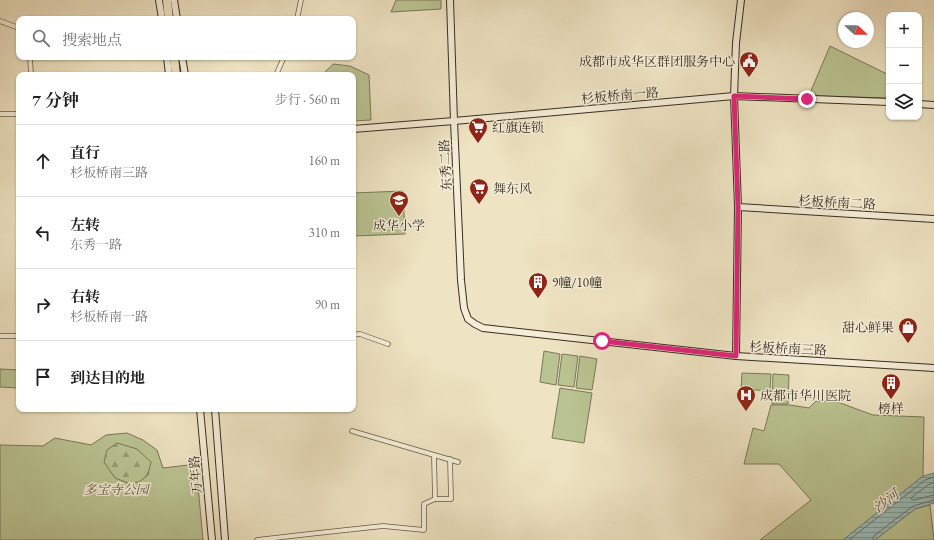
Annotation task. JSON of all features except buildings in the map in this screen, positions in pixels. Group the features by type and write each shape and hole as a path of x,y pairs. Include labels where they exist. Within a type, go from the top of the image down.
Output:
{"highway":[{"path":"167,0 169,16"},
{"path":"174,60 176,72"}],"street":[{"path":"159,0 162,16"},
{"path":"174,0 177,16"},
{"path":"298,16 301,0"},
{"name":"东秀二路","path":"450,0 461,280 464,308 468,319 475,324"},
{"path":"736,356 738,207 734,96 736,43 741,0"},
{"path":"0,21 16,27"},
{"path":"30,60 31,72"},
{"path":"167,60 169,72"},
{"path":"182,60 184,72"},
{"path":"277,72 283,60"},
{"name":"杉板桥南一路","path":"356,129 734,96 886,102"},
{"path":"922,104 934,105"},
{"path":"0,114 16,114"},
{"name":"杉板桥南二路","path":"738,207 934,219"},
{"name":"杉板桥南三路","path":"475,324 483,328 490,329 736,356 934,368"},
{"path":"356,335 360,334 388,344"},
{"path":"0,336 16,336"},
{"name":"万年路","path":"200,412 212,540"},
{"name":"万年路","path":"215,412 225,540"},
{"path":"352,431 458,462"},
{"path":"434,454 435,499"},
{"path":"258,540 384,526 424,530 424,504 435,499 451,499 450,459"}],"green space":[{"path":"396,0 441,0 441,9 391,12"},
{"path":"830,46 886,74 886,98 818,96 810,93"},
{"path":"333,64 350,66 369,75 371,120 356,121 356,72 325,72"},
{"path":"403,191 405,234 356,236 356,193"},
{"path":"544,351 560,354 556,385 540,382"},
{"path":"562,354 578,356 574,387 558,385"},
{"path":"580,356 597,359 592,390 576,388"},
{"path":"0,369 16,370 16,388 0,387"},
{"path":"742,373 771,374 770,391 741,389"},
{"path":"773,374 789,375 788,404 772,404"},
{"path":"560,388 592,393 584,443 552,438"},
{"path":"816,401 835,401 873,415 924,417 923,476 843,540 760,540 811,500 779,464 744,464 753,428 764,431 771,405 790,405 809,408"},
{"name":"多宝寺公园","path":"127,433 143,440 157,450 163,468 196,464 203,540 0,540 0,445 43,446 55,438 91,445 106,435"},
{"path":"117,443 137,449 151,462 148,475 139,482 128,483 115,478 104,462 107,450"},
{"path":"930,505 934,540 875,540 915,509"}],"water":[{"path":"934,473 934,503 915,509 875,540 843,540 923,476"}],"place":[{"name":"成都市成华区群团服务中心","path":"749,78"},
{"name":"红旗连锁","path":"478,144"},
{"name":"舞东风","path":"479,205"},
{"name":"成华小学","path":"399,217"},
{"name":"9幢/10幢","path":"538,299"},
{"name":"甜心鲜果","path":"908,344"},
{"name":"榜样","path":"891,400"},
{"name":"成都市华川医院","path":"746,412"}],"route":[{"path":"602,341 736,356 738,207 734,96 807,99"}],"water label":[{"name":"沙河","path":"886,501"}]}
